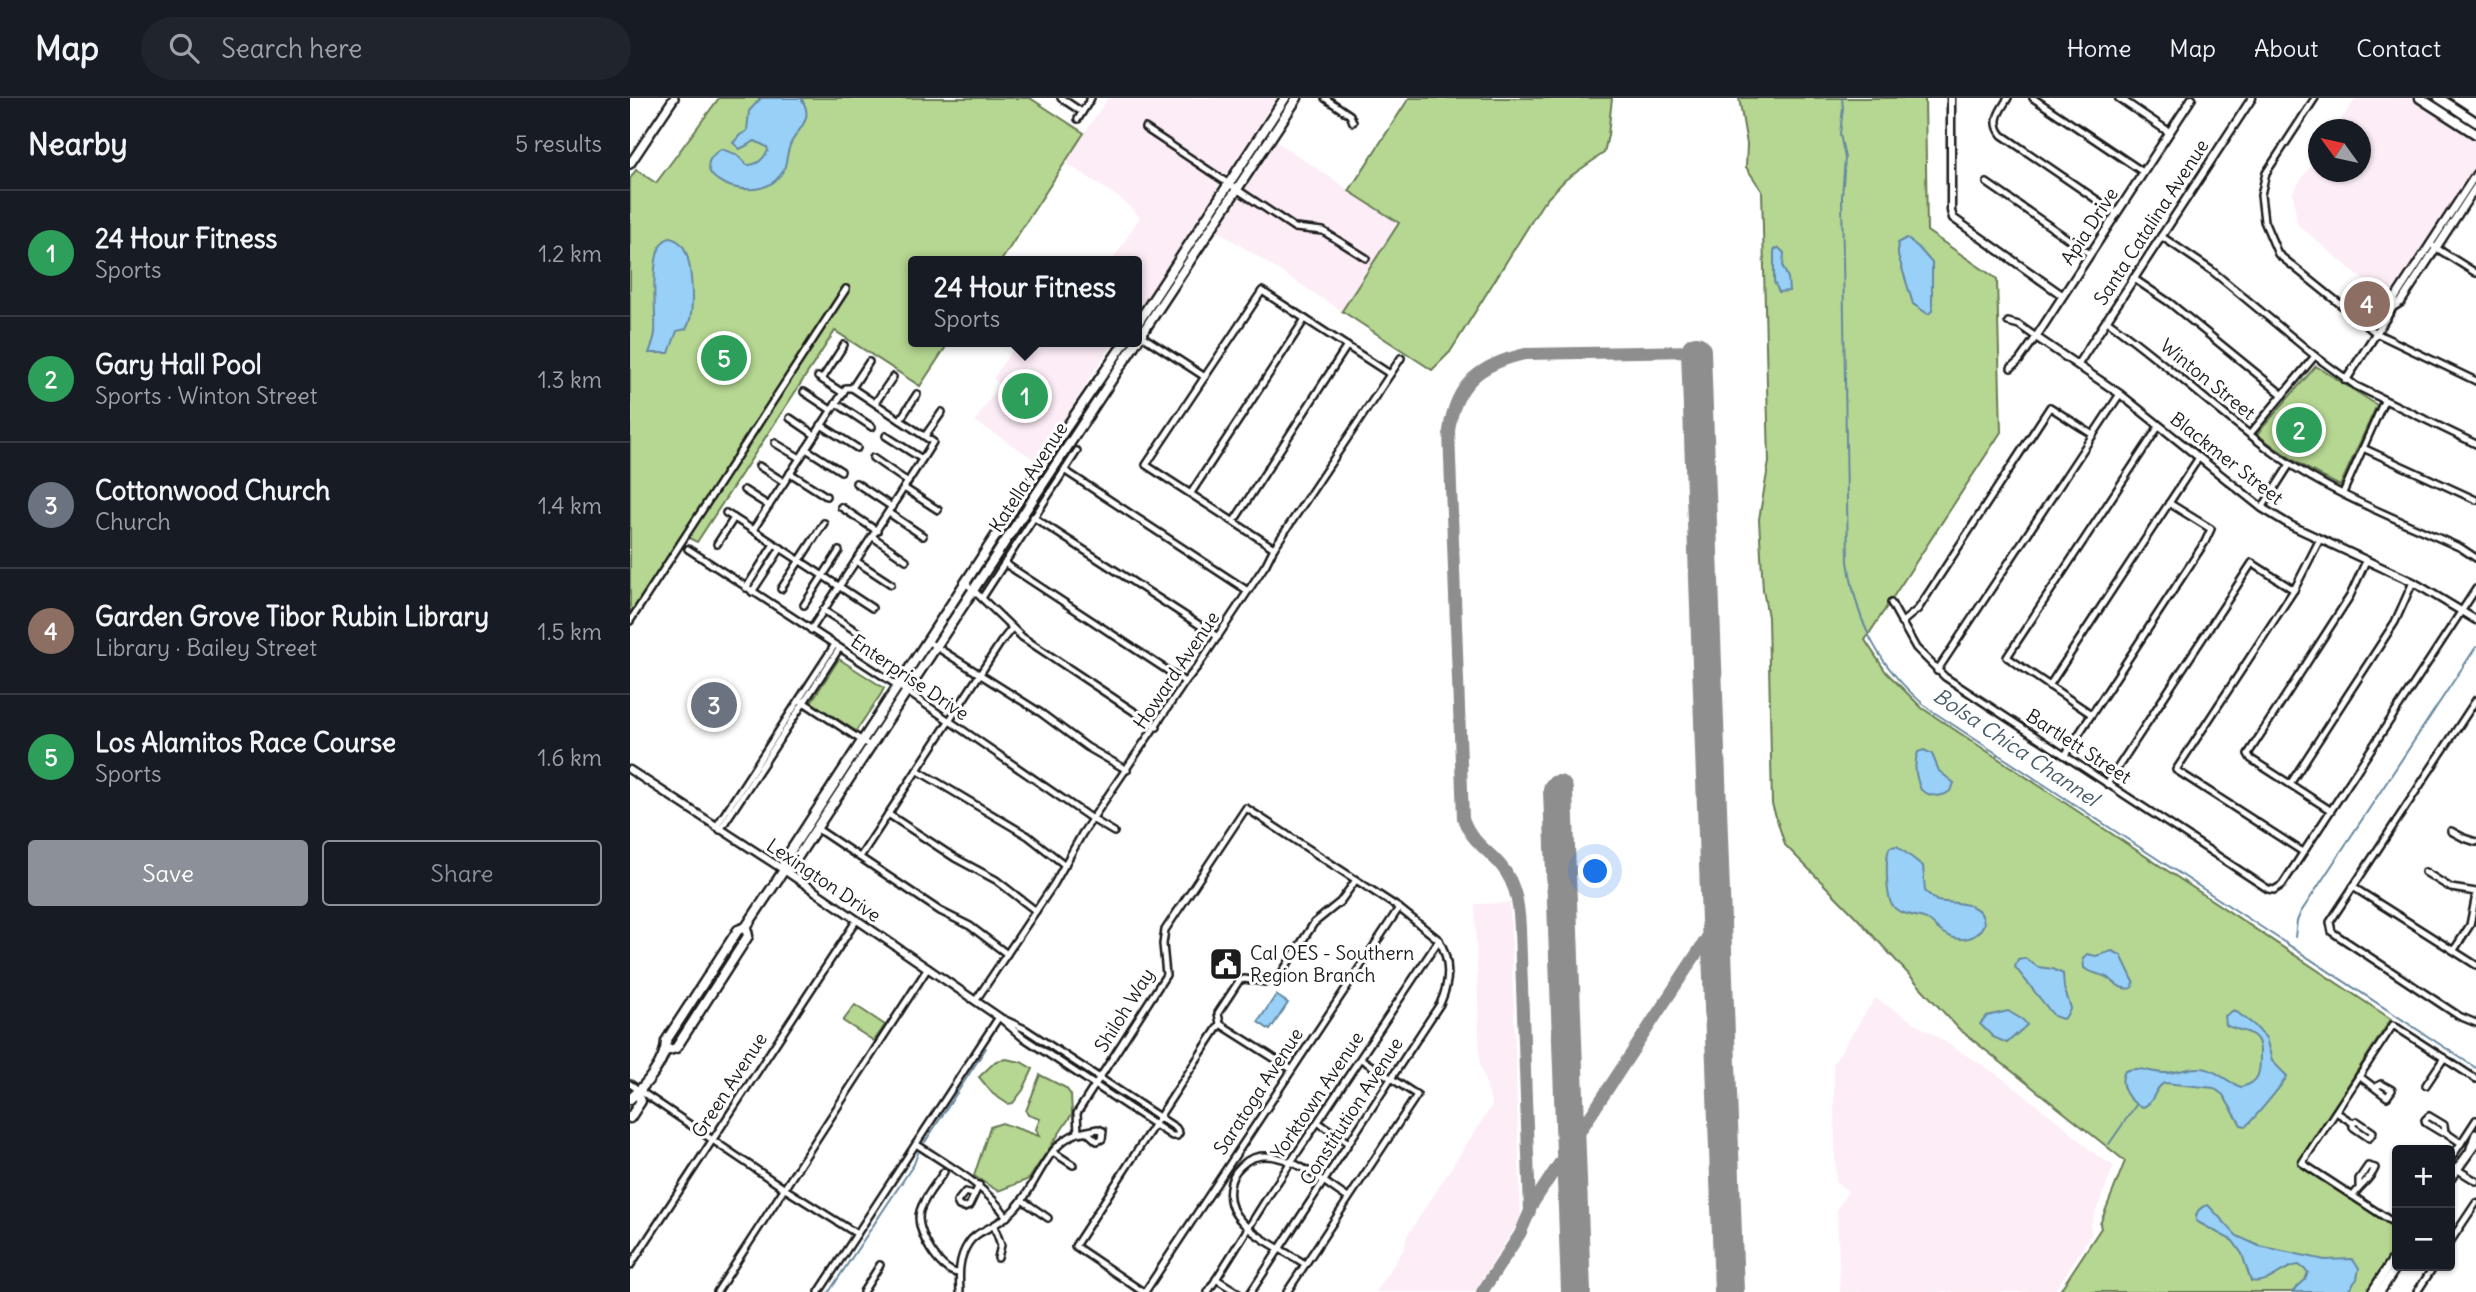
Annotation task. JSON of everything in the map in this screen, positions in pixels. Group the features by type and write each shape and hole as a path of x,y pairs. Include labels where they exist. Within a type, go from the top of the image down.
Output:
{"main road":[{"path":"631,158 674,98"},
{"path":"1142,316 1285,98"},
{"name":"Katella Avenue","path":"1142,336 1297,98"},
{"path":"2420,98 2476,134"},
{"path":"2439,98 2476,122"},
{"path":"1113,359 1115,347"},
{"name":"Katella Avenue","path":"784,870 792,867 897,686 1121,347"},
{"name":"Katella Avenue","path":"630,1118 641,1101 636,1095 666,1051 666,1041 738,930 746,927 784,870 784,861 866,743 906,691 1134,347"},
{"path":"1083,422 1082,414 1092,400 1096,384"},
{"path":"2455,1161 2473,1146 2476,1134"},
{"path":"2372,1292 2392,1261"},
{"path":"2380,1292 2394,1271"}],"street":[{"path":"1061,98 1082,112"},
{"path":"1078,119 1091,98"},
{"path":"1325,98 1350,115 1353,122"},
{"path":"1951,98 1953,218 2062,295"},
{"path":"2008,98 1996,120 2001,135 2116,213"},
{"path":"2034,98 2143,172"},
{"path":"2119,98 2169,132"},
{"name":"Apia Drive","path":"2011,368 2036,337 2192,98"},
{"name":"Santa Catalina Avenue","path":"2078,363 2252,98"},
{"path":"2315,98 2266,173 2260,195 2264,221 2278,254 2376,333 2476,381"},
{"path":"1145,128 1295,228 1323,231 1366,258"},
{"path":"2346,380 2393,307 2401,302 2476,174"},
{"path":"1987,183 2090,254"},
{"path":"2433,246 2476,187"},
{"path":"2161,236 2211,270 2346,380 2476,444"},
{"path":"2433,246 2476,274"},
{"path":"2133,278 2170,303 2283,396"},
{"path":"630,621 846,289"},
{"path":"1274,548 1146,465 1262,291 1390,374"},
{"path":"1191,493 1305,319"},
{"name":"Winton Street","path":"2106,320 2250,434 2311,478 2461,548 2476,558"},
{"name":"Blackmer Street","path":"2008,322 2019,325 2078,363 2262,508 2320,539 2413,582 2476,620"},
{"path":"1142,336 1205,377"},
{"path":"843,393 820,378 844,345"},
{"path":"1234,520 1347,346"},
{"path":"2250,434 2315,356"},
{"name":"Howard Avenue","path":"976,1000 1036,911 1092,820 1218,637 1401,358"},
{"path":"852,388 869,362"},
{"path":"875,403 893,377"},
{"path":"753,530 846,388 852,388 933,442 811,630"},
{"path":"804,392 831,410"},
{"path":"900,420 917,394"},
{"path":"1937,671 2120,394"},
{"path":"2343,493 2384,401"},
{"path":"836,403 872,427"},
{"path":"1901,624 1918,609 2050,407 2093,435"},
{"path":"925,436 942,412"},
{"path":"790,418 815,435"},
{"path":"821,425 857,448"},
{"path":"2091,714 2007,657 2159,426"},
{"path":"886,436 922,459"},
{"path":"775,443 800,458"},
{"path":"2363,448 2476,500"},
{"path":"806,449 841,471"},
{"path":"982,598 1077,451"},
{"path":"873,458 938,510"},
{"path":"2049,686 2198,459"},
{"path":"2262,508 2290,464"},
{"path":"759,466 784,482"},
{"path":"1064,470 1248,592"},
{"path":"790,472 827,496"},
{"path":"856,483 923,536"},
{"path":"744,490 769,506"},
{"path":"2065,755 2211,529 2169,503"},
{"path":"841,507 906,560"},
{"path":"726,513 872,608"},
{"path":"1033,517 1218,637"},
{"path":"717,544 734,518"},
{"path":"781,589 824,523"},
{"path":"2320,539 2294,590 2176,769 2303,852 2476,589"},
{"path":"746,588 774,544"},
{"path":"752,592 781,548"},
{"name":"Enterprise Drive","path":"688,549 906,691 1092,820 1114,832"},
{"path":"804,605 839,551"},
{"path":"856,561 891,584"},
{"path":"2330,810 2251,759 2248,754 2350,596 2366,561"},
{"path":"1004,563 1185,682"},
{"path":"2107,783 2252,563 2294,590"},
{"path":"965,582 1022,637 1157,727"},
{"path":"2290,784 2395,622 2413,582"},
{"name":"Bartlett Street","path":"1891,603 1916,648 1937,671 2268,889 2274,891 2282,885 2303,852"},
{"path":"823,610 859,634"},
{"path":"860,857 1012,628"},
{"path":"927,641 1041,713 1087,747 1127,770"},
{"path":"718,828 837,647"},
{"path":"2476,700 2330,922 2332,932 2459,1016 2476,1023"},
{"path":"802,701 866,743"},
{"name":"Lexington Drive","path":"630,770 784,870 976,1000 1021,1036 1172,1136 1179,1133 1176,1128 1025,1029 999,1017"},
{"path":"917,770 1028,836 1065,865"},
{"name":"Shiloh Way","path":"1078,1133 1077,1113 1166,975 1163,944 1165,930 1246,808 1399,908 1439,940"},
{"path":"888,814 954,858 996,880 1036,911"},
{"path":"816,828 940,911 970,926 1007,954"},
{"path":"2451,831 2476,842"},
{"path":"2425,873 2451,888 2476,894 2470,925 2454,950"},
{"path":"1145,1292 1075,1246 1220,1024 1218,1013 1239,981 1244,979 1266,982 1281,974 1314,923 1340,902 1356,880"},
{"path":"2353,887 2476,965"},
{"name":"Saratoga Avenue","path":"1145,1292 1399,908"},
{"name":"Green Avenue","path":"630,1266 856,920"},
{"name":"Yorktown Avenue","path":"1208,1292 1439,940"},
{"name":"Constitution Avenue","path":"1251,1292 1440,1004 1447,990 1448,965 1439,940"},
{"path":"717,1292 928,968"},
{"path":"819,1292 999,1017"},
{"path":"1220,1024 1291,1069"},
{"path":"2392,1222 2302,1163 2393,1025 2476,1079"},
{"path":"2426,1085 2444,1058"},
{"path":"1287,1292 1417,1095 1361,1059"},
{"path":"2359,1076 2376,1087"},
{"path":"630,1084 636,1095 712,1139 857,1234"},
{"path":"2336,1112 2353,1123"},
{"path":"2455,1157 2476,1120"},
{"path":"1319,1124 1349,1143"},
{"path":"960,1292 958,1273 968,1244 976,1234 1007,1217 1022,1200 1053,1152 1069,1136 1087,1132"},
{"path":"2445,1132 2461,1143"},
{"path":"916,1144 979,1185 995,1199 1007,1217"},
{"path":"1053,1152 1073,1165"},
{"path":"1305,1264 1240,1221 1230,1204 1230,1185 1236,1172 1248,1161 1261,1155 1275,1156 1291,1162 1348,1198"},
{"path":"1228,1166 1236,1172"},
{"path":"2455,1166 2476,1181"},
{"path":"944,1172 920,1208 918,1219 938,1262 950,1272 958,1273"},
{"path":"973,1194 979,1185"},
{"path":"2353,1196 2360,1186"},
{"path":"1022,1200 1048,1218"},
{"path":"2455,1234 2476,1203"},
{"path":"994,1226 1001,1245 998,1258"},
{"path":"863,1292 880,1265"},
{"path":"2417,1292 2431,1271"},
{"path":"1216,1279 1237,1292"}],"shaded area":[{"path":"1108,98 1276,98 1142,304 1142,256 1115,256 1140,217 1121,199 1065,162"},
{"path":"2356,98 2409,98 2476,142 2476,165 2387,300 2297,224 2293,192 2308,169 2308,182 2371,182 2371,119 2342,119"},
{"path":"1277,142 1399,223 1342,311 1218,231"},
{"path":"1014,347 1110,347 1037,461 975,421 1000,384 993,379"},
{"path":"1510,903 1521,1218 1474,1292 1376,1292 1404,1249 1407,1236 1492,1105 1480,1064 1475,904"},
{"path":"1875,998 1998,1075 2064,1126 2092,1152 2114,1166 2090,1226 2092,1233 2054,1292 1840,1292 1837,1209 1848,1191 1836,1183 1833,1064"}],"green space":[{"path":"719,98 1030,98 1084,133 1004,256 908,256 908,347 946,347 920,386 835,331 697,542 687,537 630,624 630,179 636,170 656,183"},
{"path":"1409,98 1612,98 1604,153 1565,180 1543,203 1450,352 1432,370 1342,311 1399,223 1349,191"},
{"path":"1739,98 1925,98 1927,231 1997,279 2001,432 1865,640 1886,672 1922,708 2391,1019 2298,1162 2392,1225 2392,1254 2367,1292 2059,1292 2101,1228 2100,1224 2125,1161 1959,1029 1856,917 1785,845 1772,804 1768,617 1763,590 1759,519 1769,462 1762,191 1746,167 1747,144"},
{"path":"2316,366 2377,405 2340,486 2297,462 2257,434"},
{"path":"839,659 884,688 856,731 811,702"},
{"path":"855,1005 885,1025 874,1041 843,1021"},
{"path":"1006,1059 1021,1062 1033,1069 1023,1090 1013,1103 1008,1104 993,1094 979,1077 996,1061"},
{"path":"1040,1075 1066,1088 1071,1095 1072,1114 1029,1179 998,1191 974,1176 990,1127 1002,1123 1039,1136 1036,1129 1040,1119 1028,1115 1026,1111"}],"water":[{"path":"761,98 801,98 805,105 805,121 792,141 785,166 776,180 764,187 736,188 713,176 708,168 710,159 721,149 736,154 747,165 764,157 768,151 767,147 755,141 740,149 733,143 747,131 749,111"},
{"path":"671,238 681,244 687,255 692,289 691,313 686,329 677,331 669,353 649,353 655,333 655,264 663,242"},
{"path":"1907,238 1932,263 1932,311 1928,314 1913,304 1898,255 1898,243"},
{"path":"1779,248 1784,253 1783,267 1788,278 1789,291 1779,292 1774,282 1774,252"},
{"path":"1924,750 1932,754 1939,771 1954,783 1949,792 1935,796 1921,790 1916,761 1918,752"},
{"path":"1897,846 1923,866 1925,891 1937,901 1966,905 1979,911 1984,924 1981,930 1966,939 1955,938 1926,919 1895,909 1887,885 1887,858 1890,847"},
{"path":"2112,951 2121,955 2134,982 2132,988 2121,987 2084,968 2083,958 2087,954 2096,956"},
{"path":"2025,958 2038,967 2053,969 2063,974 2064,988 2071,1008 2065,1018 2054,1016 2015,967 2018,959"},
{"path":"1276,995 1288,1003 1270,1030 1258,1022"},
{"path":"2234,1010 2266,1038 2272,1061 2287,1076 2246,1126 2241,1125 2223,1095 2214,1088 2164,1083 2143,1107 2129,1098 2122,1082 2125,1071 2130,1070 2169,1073 2201,1068 2241,1087 2256,1079 2259,1070 2259,1043 2250,1033 2226,1025 2225,1016"},
{"path":"2008,1011 2027,1025 2007,1043 1993,1037 1980,1024 1987,1016"},
{"path":"2208,1205 2237,1236 2259,1246 2325,1260 2352,1259 2359,1268 2357,1279 2347,1292 2292,1292 2305,1280 2308,1272 2299,1265 2258,1282 2251,1281 2242,1254 2233,1241 2196,1221 2199,1210"}],"waterway":[{"name":"Bolsa Chica Channel","path":"1842,98 1840,134 1845,158 1842,197 1848,561 1857,606 1873,644 1884,661 1929,709 2476,1068"},
{"path":"2295,937 2301,912 2476,647"},
{"path":"925,1142 986,1048"},
{"path":"2109,1144 2136,1105"},
{"path":"829,1292 914,1164 918,1153"}],"taxiway":[{"path":"1482,1292 1520,1234 1530,1211 1518,909 1511,881 1500,865 1475,840 1463,818 1449,431 1452,415 1457,401 1472,379 1483,370 1509,358 1525,354 1696,351"},
{"path":"1530,1208 1716,924"}],"runway":[{"path":"1696,351 1729,1292"},
{"path":"1558,790 1576,1292"}],"place":[{"name":"Garden Grove Tibor Rubin Library","path":"2367,304"},
{"name":"Los Alamitos Race Course","path":"724,358"},
{"name":"24 Hour Fitness","path":"1025,396"},
{"name":"Gary Hall Pool","path":"2299,430"},
{"name":"Cottonwood Church","path":"714,705"},
{"name":"Cal OES - Southern Region Branch","path":"1226,964"}]}
